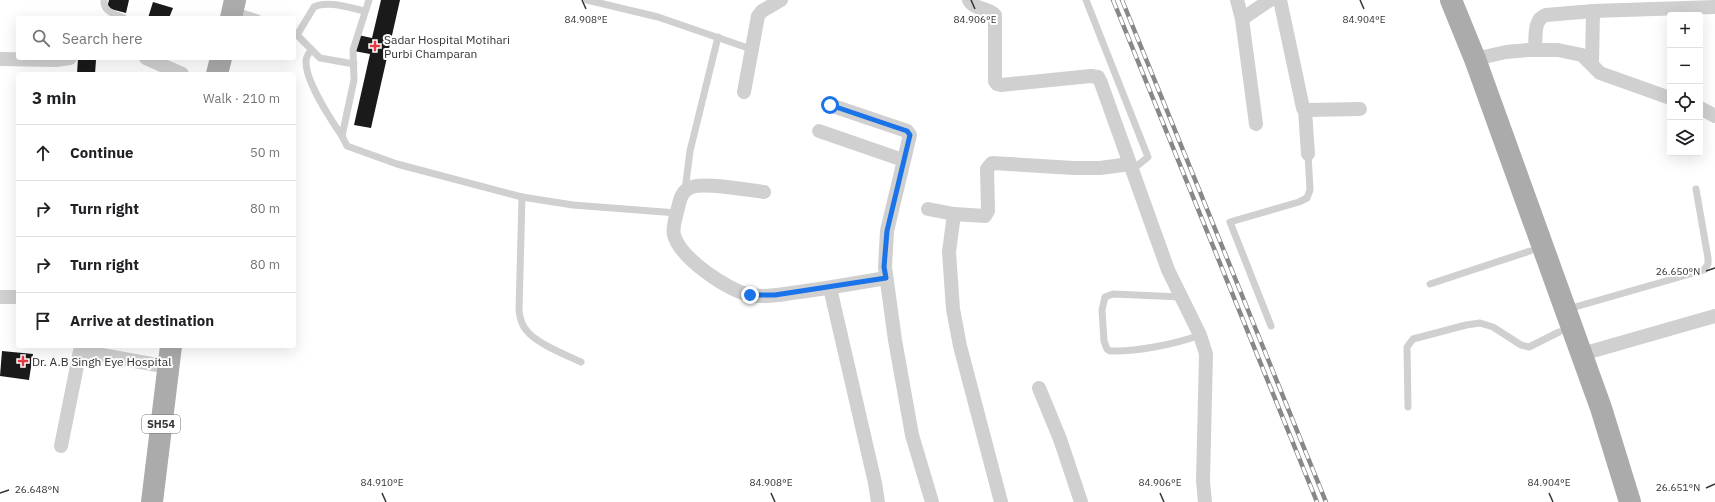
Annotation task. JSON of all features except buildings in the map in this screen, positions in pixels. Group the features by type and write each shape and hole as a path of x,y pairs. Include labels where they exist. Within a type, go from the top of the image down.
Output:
{"main road":[{"path":"1436,0 1586,406 1615,502"},
{"path":"1451,0 1475,60 1602,408 1630,502"},
{"path":"218,72 221,60"},
{"name":"SH54","path":"152,502 171,348"},
{"name":"SH54","path":"141,502 158,356"}],"street":[{"path":"744,92 758,16 762,11 781,0"},
{"path":"969,0 974,6 991,11 995,15 995,81 997,84 1001,85 1091,76 1098,78 1101,83 1168,270 1200,335 1207,361 1203,481 1205,502"},
{"path":"1237,0 1242,19 1256,124"},
{"path":"1242,19 1270,0"},
{"path":"1280,0 1301,103 1305,110 1308,154"},
{"path":"1535,49 1537,22 1540,17 1546,15 1593,11 1715,7"},
{"path":"1592,64 1593,11"},
{"path":"1475,60 1506,52 1535,49 1558,50 1582,55 1596,70 1607,76 1667,97"},
{"path":"0,59 16,59"},
{"path":"150,60 178,72"},
{"path":"830,105 907,131 910,137 903,160 887,231 884,267 912,435 932,502"},
{"path":"1305,110 1360,109"},
{"path":"1703,110 1715,116"},
{"path":"819,131 903,160"},
{"path":"928,208 954,214 982,217 987,215 987,169 992,163 1074,168 1131,167"},
{"path":"764,192 701,185 685,190 680,199 674,232 679,245 707,274 740,292 750,295 762,296 830,288 886,278"},
{"path":"954,214 949,252 953,309 968,376 1002,502"},
{"path":"830,288 876,483 878,502"},
{"path":"0,297 16,297"},
{"path":"1582,354 1715,316"},
{"path":"62,446 81,348"},
{"path":"84,348 91,353 158,356"},
{"path":"1039,388 1060,439 1082,502"}],"lane":[{"path":"104,0 107,10 120,16"},
{"path":"342,136 354,80 353,50 368,0"},
{"path":"587,0 658,17 751,49"},
{"path":"1086,0 1148,157 1131,167"},
{"path":"354,64 320,58 296,34 314,7 318,4 328,2 365,11"},
{"path":"233,9 252,16"},
{"path":"685,190 690,151 718,37"},
{"path":"311,50 306,59 308,72 321,102 347,146 390,162 522,197 573,205 677,213"},
{"path":"1271,326 1230,222 1299,202 1307,198 1310,190 1308,154"},
{"path":"1566,310 1704,270 1708,264 1708,258 1696,189"},
{"path":"522,197 520,320 527,332 534,338 581,362"},
{"path":"1430,284 1530,251"},
{"path":"1181,297 1113,294 1106,296 1103,300 1102,310 1105,346 1110,351 1127,350 1184,341 1200,335"},
{"path":"1408,408 1407,347 1412,339 1466,325 1480,323 1493,327 1521,345 1529,347 1559,332"}],"railway":[{"path":"1113,0 1317,502"},
{"path":"1122,0 1326,502"}],"place":[{"name":"Sadar Hospital Motihari Purbi Champaran","path":"375,46"},
{"name":"Dr. A.B Singh Eye Hospital","path":"23,361"}],"route":[{"path":"750,295 775,295 830,288 886,278 884,267 887,231 910,135 907,131 830,105"}]}
